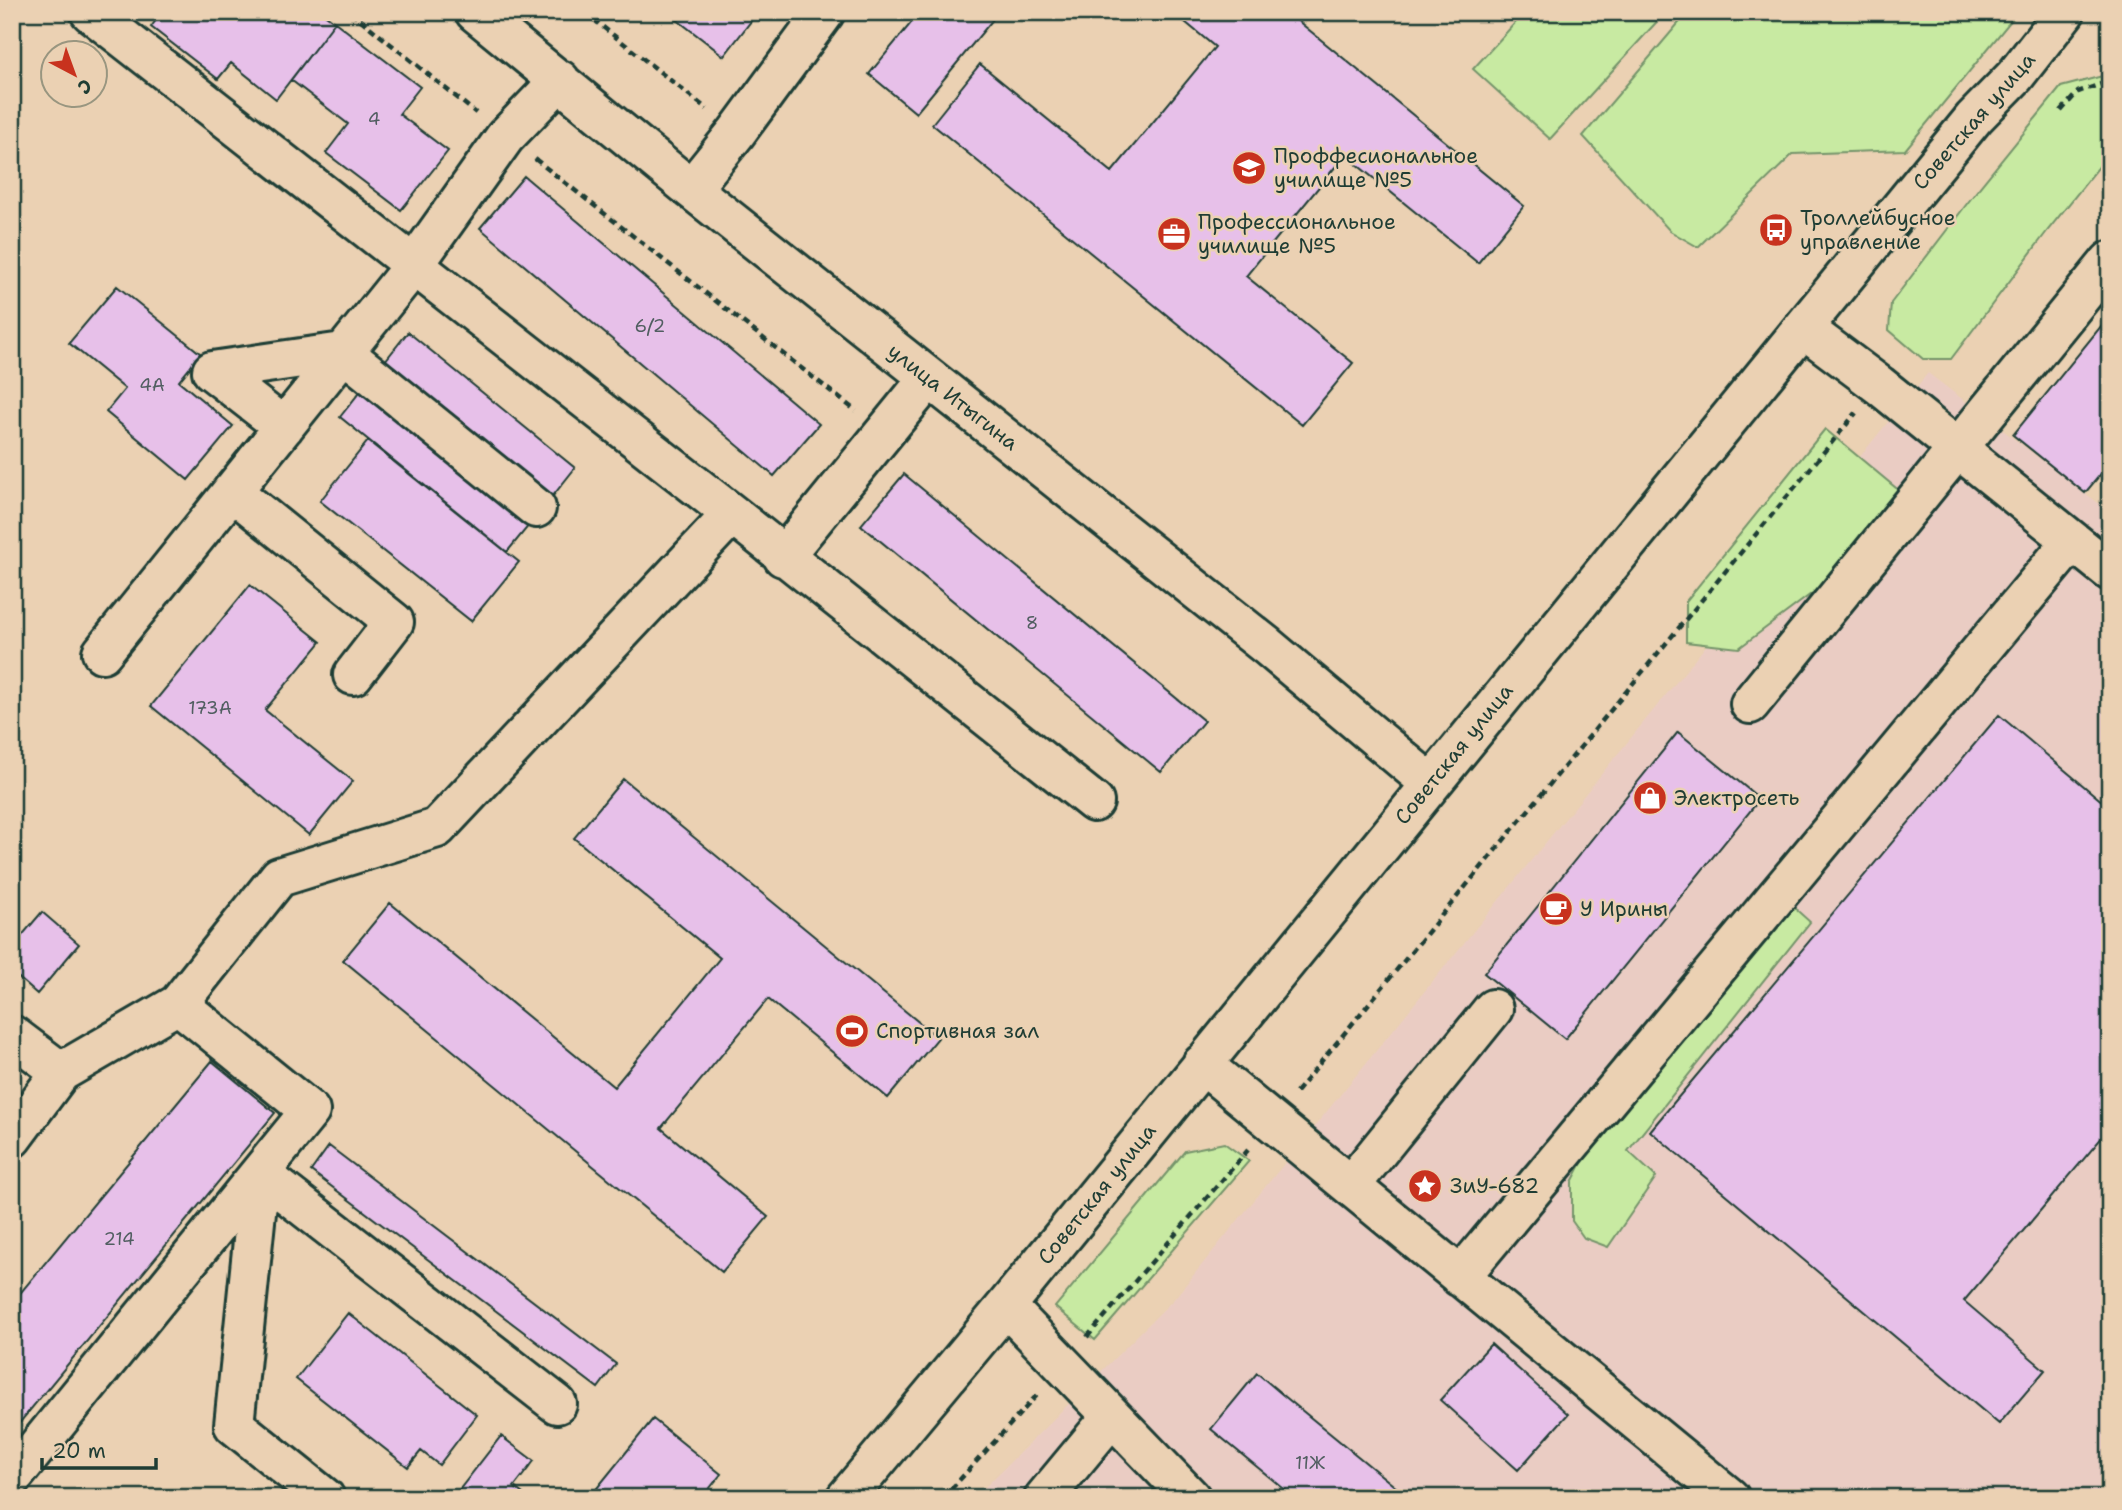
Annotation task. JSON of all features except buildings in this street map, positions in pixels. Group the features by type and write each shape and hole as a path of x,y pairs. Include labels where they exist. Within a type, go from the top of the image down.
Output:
{"street":[{"path":"90,12 732,514 1094,802"},
{"name":"улица Итыгина","path":"475,12 691,189 1267,646 1430,783"},
{"path":"691,189 825,12"},
{"name":"Советская улица","path":"846,1498 1006,1306 1974,118 2015,76 2065,12"},
{"path":"102,653 414,265 505,136 560,80"},
{"path":"1749,704 2110,261"},
{"path":"1803,328 1879,385 2110,571"},
{"path":"284,427 212,371 343,352 536,508"},
{"path":"783,556 929,378"},
{"path":"232,491 394,622 353,675"},
{"path":"12,1138 61,1072 178,1004 279,877 437,828 732,514"},
{"path":"1460,1277 2072,541"},
{"path":"12,1478 310,1111 178,1004"},
{"path":"1351,1185 1493,1009"},
{"path":"12,1035 61,1072"},
{"path":"1202,1064 1730,1498"},
{"path":"260,1173 557,1404"},
{"path":"260,1173 234,1424 325,1498"},
{"path":"1006,1306 1191,1498"},
{"path":"1044,1498 1112,1416"}],"path":[{"path":"351,12 883,433"},
{"path":"584,12 736,133"},
{"path":"2061,111 2078,92 2110,81"},
{"path":"943,1498 1063,1366 1272,1122 1879,385"}],"shaded area":[{"path":"1928,373 2110,512 2110,1498 974,1498 1174,1299"}],"green space":[{"path":"1525,12 1657,12 1662,16 1550,139 1473,69"},
{"path":"1688,12 2018,12 1905,150 1793,154 1698,247 1670,231 1583,136"},
{"path":"2110,74 2110,153 1951,359 1923,359 1889,330 1891,303 2061,87"},
{"path":"1825,429 1902,493 1843,570 1739,648 1686,642 1686,601"},
{"path":"1790,904 1810,922 1628,1151 1656,1177 1608,1247 1584,1238 1572,1221 1572,1182 1584,1159"},
{"path":"1224,1143 1249,1161 1095,1340 1055,1307 1185,1151"}],"place":[{"name":"Проффесиональное училище №5","path":"1249,168"},
{"name":"Троллейбусное управление","path":"1776,230"},
{"name":"Профессиональное училище №5","path":"1174,234"},
{"name":"Электросеть","path":"1650,798"},
{"name":"У Ирины","path":"1556,909"},
{"name":"Спортивная зал","path":"852,1031"},
{"name":"ЗиУ-682","path":"1425,1186"}]}
